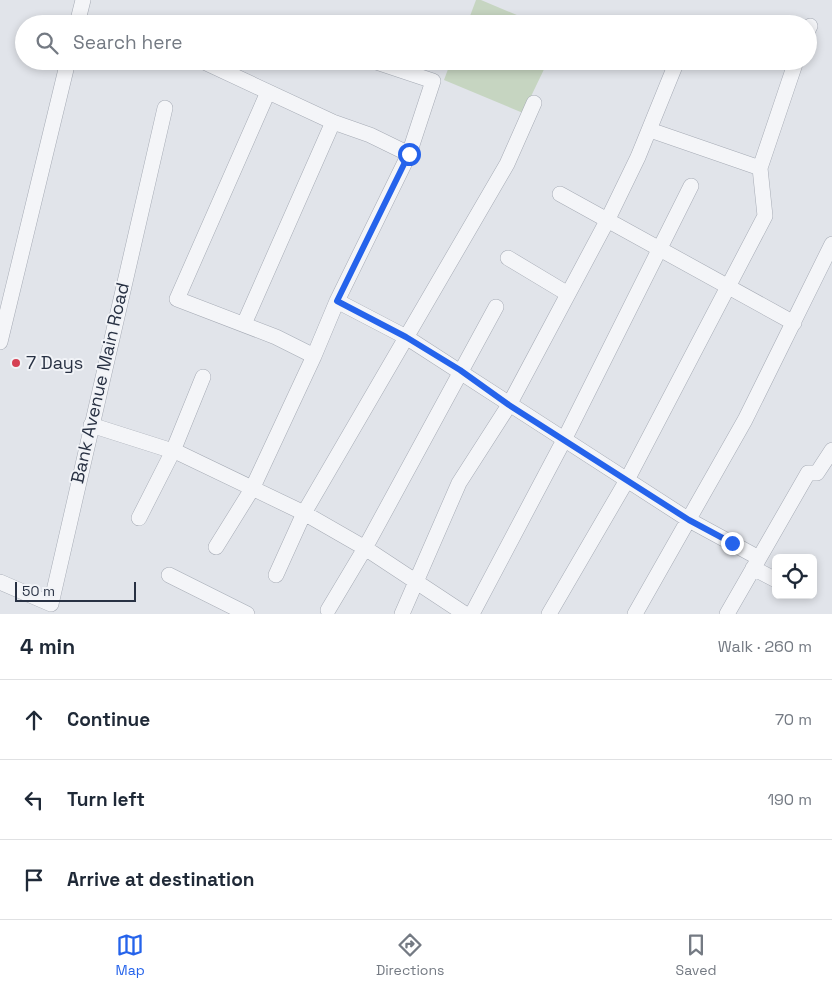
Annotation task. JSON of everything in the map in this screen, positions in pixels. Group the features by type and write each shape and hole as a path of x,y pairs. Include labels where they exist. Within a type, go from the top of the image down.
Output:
{"street":[{"path":"80,15 84,0"},
{"path":"0,342 66,70"},
{"path":"221,70 333,122 370,135 409,154"},
{"path":"216,546 252,488 314,356 337,301 409,154 433,81 400,70"},
{"path":"402,614 418,582 459,483 509,405 607,221 650,130 673,70"},
{"path":"549,614 627,480 765,216 760,168 793,70"},
{"path":"268,92 177,299 276,336 314,356"},
{"path":"276,575 304,513 507,164 534,103"},
{"name":"Bank Avenue Main Road","path":"0,582 51,604 165,108"},
{"path":"244,324 333,122"},
{"path":"650,130 760,168"},
{"path":"472,614 564,440 661,250 691,186"},
{"path":"560,194 794,323"},
{"path":"635,614 745,420 832,244"},
{"path":"508,258 568,294"},
{"path":"337,301 406,337 460,370 509,405 756,563 772,577"},
{"path":"328,610 365,548 460,370 496,307"},
{"path":"139,518 173,451 203,377"},
{"path":"91,425 173,451 304,513 365,548 465,614"},
{"path":"727,614 808,473 817,474 832,450"},
{"path":"169,575 247,614"}],"green space":[{"path":"476,0 481,0 517,15 470,15"},
{"path":"448,70 544,70 523,113 444,80"}],"place":[{"name":"7 Days","path":"16,363"}],"route":[{"path":"409,154 337,301 406,337 460,370 509,405 689,520 732,543"}]}
